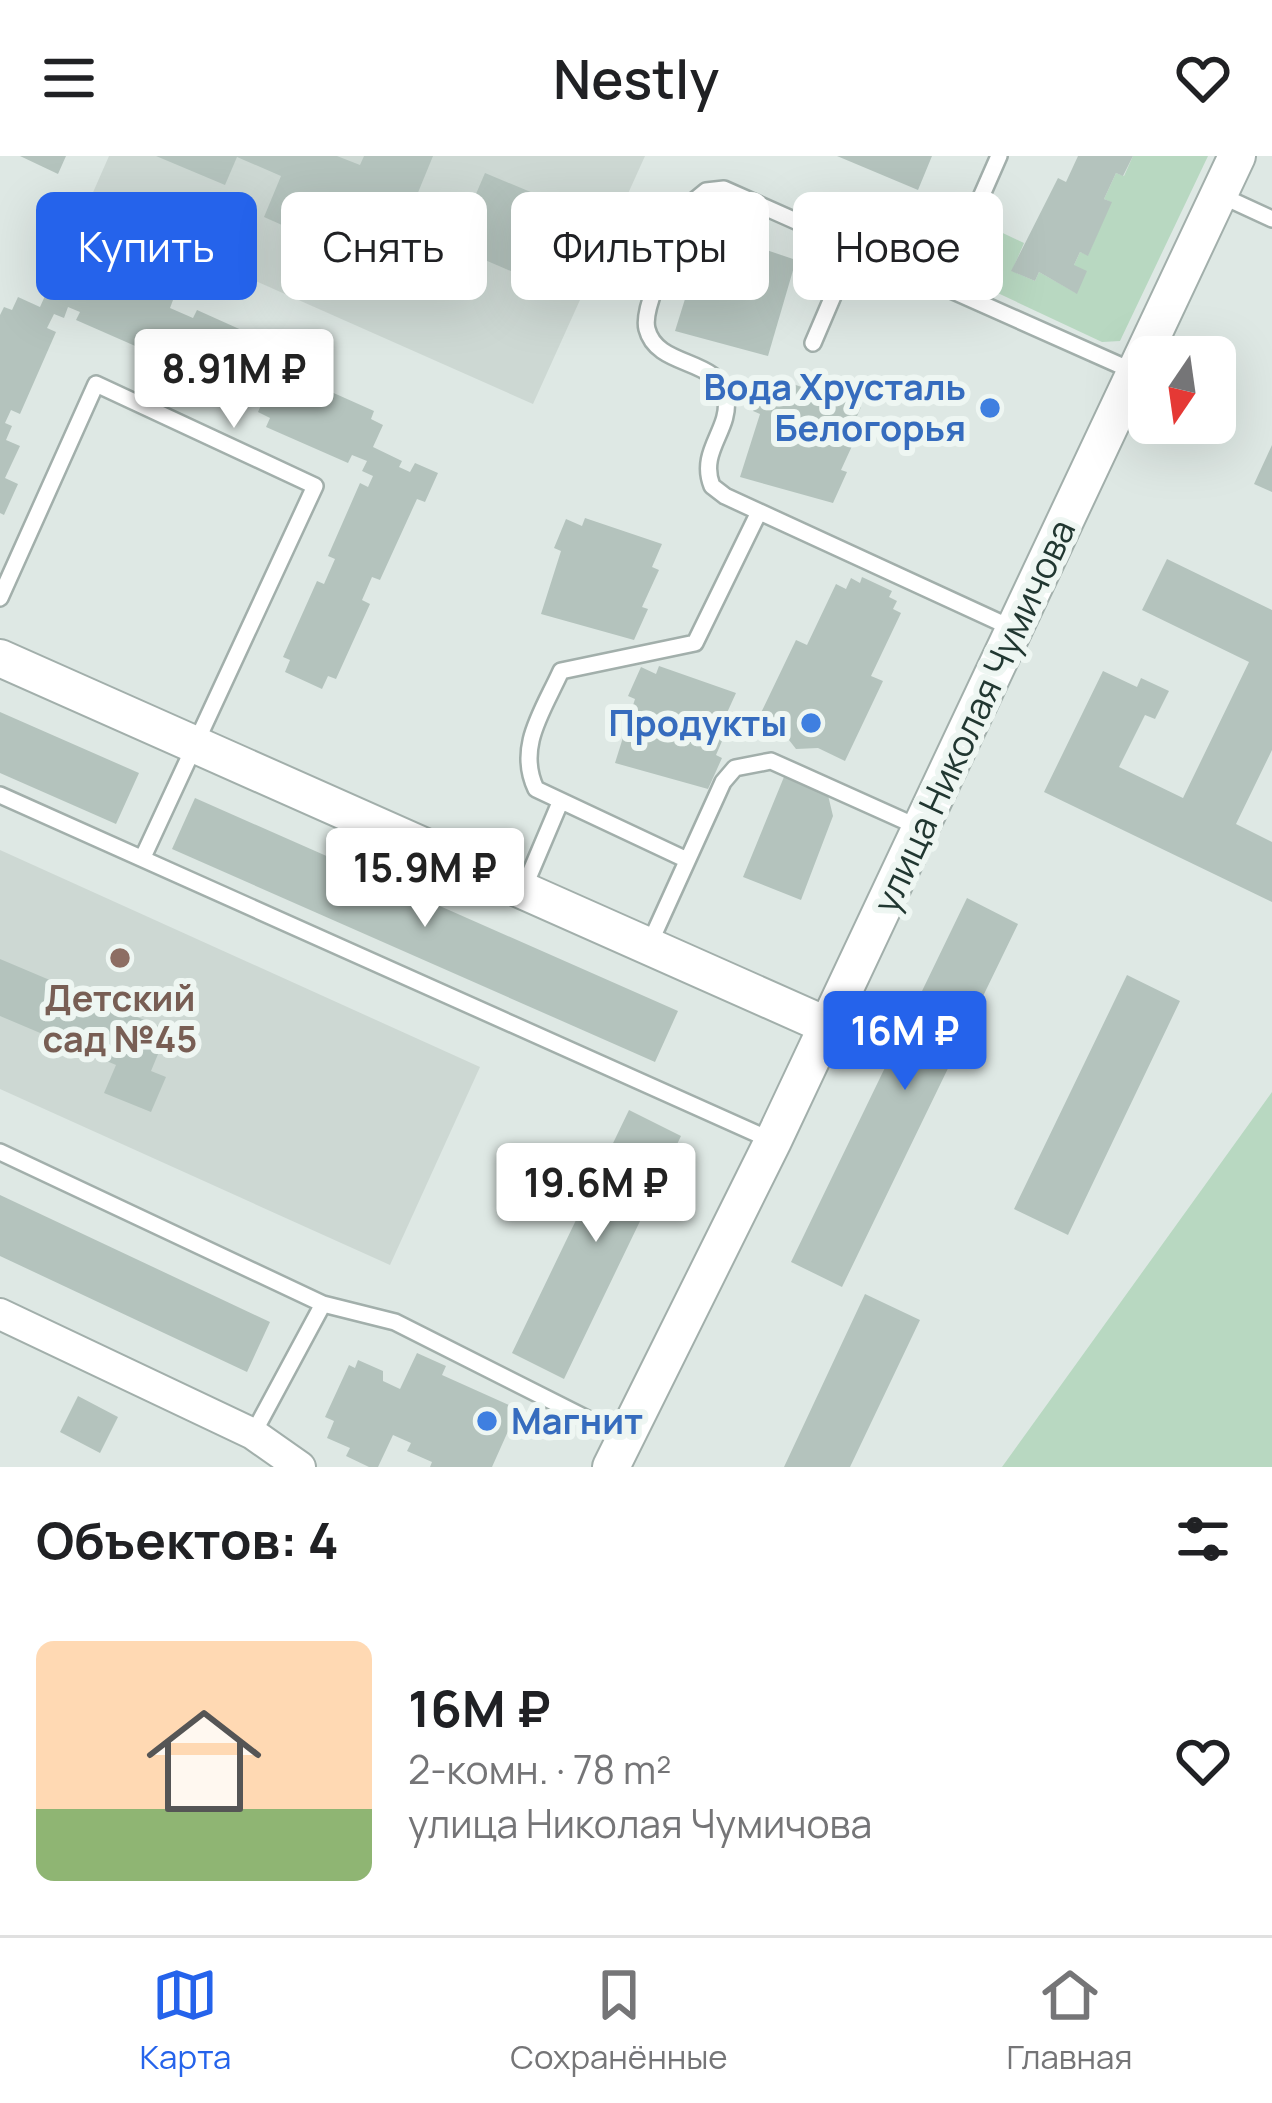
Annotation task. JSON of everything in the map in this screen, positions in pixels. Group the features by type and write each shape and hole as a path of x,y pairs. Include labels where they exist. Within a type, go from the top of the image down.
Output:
{"street":[{"name":"улица Николая Чумичова","path":"1152,336 1237,156"},
{"name":"улица Николая Чумичова","path":"618,1452 773,1141 1128,387"},
{"path":"0,658 828,1026"},
{"path":"0,1314 253,1434 300,1467"}],"lane":[{"path":"983,192 999,156"},
{"path":"793,220 724,189 706,191 695,200 649,306 645,320 650,341 722,385 727,401 708,454 712,485 759,512 1014,628"},
{"path":"1219,194 1272,219"},
{"path":"813,343 831,300"},
{"path":"973,300 1128,369"},
{"path":"0,598 96,384 315,486 191,743 143,857"},
{"path":"687,860 559,805 536,789 526,768 526,749 561,671 695,643 759,512"},
{"path":"649,946 723,782 750,762 771,760 921,828"},
{"path":"0,794 773,1141"},
{"path":"523,890 559,805"},
{"path":"0,1152 323,1304 395,1322 618,1452"},
{"path":"253,1434 323,1304"}],"shaded area":[{"path":"109,156 645,156 629,192 511,192 511,300 580,300 533,404 299,300 487,300 487,192 281,192 281,292 257,281 257,192 93,192"},
{"name":"Детский сад №45","path":"0,850 480,1067 390,1265 0,1089"}],"green space":[{"path":"1133,156 1208,156 1120,341 1102,342 1003,296 1003,233 1024,243 1012,271 1035,281 1039,272 1076,293 1074,265 1080,252 1088,255 1111,202 1104,199 1116,173 1124,176"},
{"path":"1272,1092 1272,1467 1002,1467"}],"building":[{"path":"20,156 66,156 58,174"},
{"path":"156,156 337,156 360,165 364,156 433,156 418,192 281,192 281,225 264,217 281,176 237,157 225,185"},
{"path":"837,156 932,156 918,190"},
{"path":"1078,156 1133,156 1123,176 1116,173 1104,199 1112,202 1088,256 1080,252 1074,265 1087,271 1077,294 1039,272 1035,281 1011,271 1058,178 1066,182"},
{"path":"485,173 531,192 511,192 511,271 487,261 487,192 477,192"},
{"path":"769,251 793,259 768,356 675,331 685,300 769,300"},
{"path":"18,297 40,307 43,300 173,300 170,308 193,318 197,310 273,344 269,351 282,357 274,376 287,382 291,374 374,411 371,419 383,425 373,447 402,461 399,467 410,472 415,463 438,473 425,502 417,499 380,580 372,577 362,600 370,604 336,679 328,676 322,689 285,672 290,660 283,657 317,581 324,584 335,559 328,556 360,483 368,487 373,476 362,471 367,461 352,455 348,463 266,427 270,418 258,412 266,394 254,389 250,397 174,363 177,355 153,344 149,352 76,320 80,312 68,307 64,318 54,314 47,328 56,332 20,414 11,410 5,423 12,426 6,440 20,446 5,478 18,484 4,515 0,513 0,315 4,307 12,310"},
{"path":"784,381 861,407 851,430 858,433 841,470 847,472 833,503 740,477 760,414 753,411 765,382 781,388"},
{"path":"1272,445 1272,492 1254,484"},
{"path":"585,518 662,544 652,567 659,570 642,607 648,609 634,640 541,614 561,551 554,548 566,519 582,526"},
{"path":"1167,559 1272,610 1272,750 1236,824 1272,842 1272,902 1044,792 1103,671 1137,687 1141,678 1169,691 1155,719 1145,715 1119,767 1183,798 1249,662 1142,610"},
{"path":"862,577 892,591 889,597 897,601 893,609 901,613 871,676 883,681 845,761 818,748 796,749 782,731 758,719 796,640 807,645 836,584 846,589 851,578 860,583"},
{"path":"659,666 736,693 726,715 732,718 716,755 722,758 708,789 615,763 635,699 628,696 641,667 656,674"},
{"path":"0,712 139,773 116,824 0,773"},
{"path":"786,772 827,791 833,816 801,900 743,877"},
{"path":"195,798 678,1011 655,1062 172,849"},
{"path":"967,898 1018,924 842,1287 791,1262"},
{"path":"0,959 168,1030 151,1071 166,1077 151,1112 104,1093 116,1065 0,1016"},
{"path":"1127,975 1180,1001 1068,1235 1014,1209"},
{"path":"629,1110 681,1136 564,1379 512,1353"},
{"path":"0,1195 270,1322 247,1372 0,1256"},
{"path":"865,1294 920,1320 850,1467 784,1467"},
{"path":"417,1353 446,1366 442,1375 518,1409 492,1467 430,1467 432,1462 407,1451 411,1443 393,1435 378,1467 369,1467 346,1456 350,1448 327,1438 334,1421 325,1417 349,1365 355,1368 358,1360 383,1371 383,1381 400,1389"},
{"path":"78,1396 118,1417 100,1453 60,1432"}],"place":[{"name":"Вода Хрусталь Белогорья","path":"990,408"},
{"name":"Продукты","path":"811,723"},
{"name":"Детский сад №45","path":"120,958"},
{"name":"Магнит","path":"487,1421"}]}
